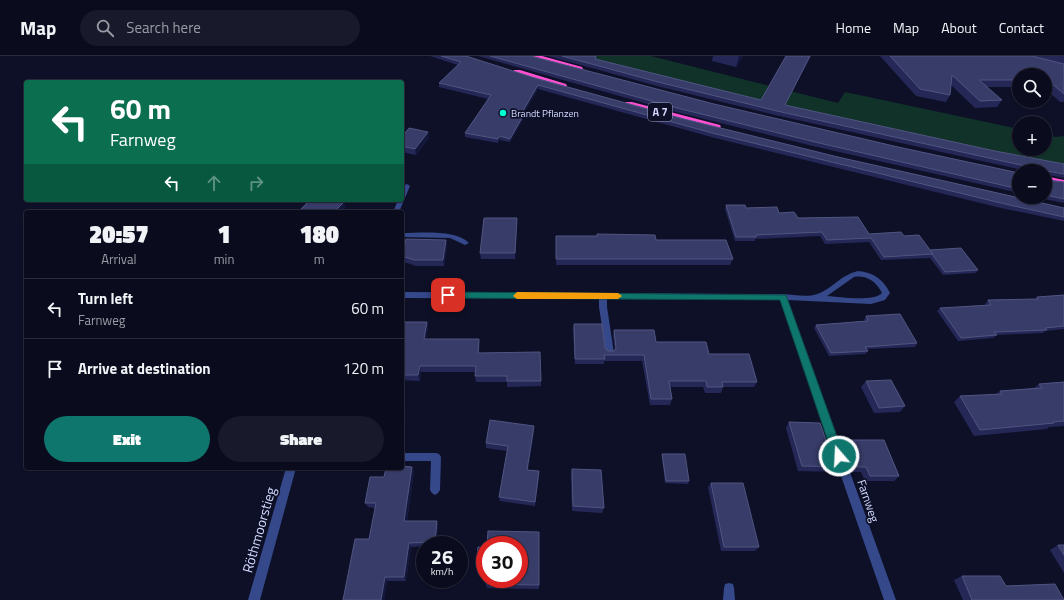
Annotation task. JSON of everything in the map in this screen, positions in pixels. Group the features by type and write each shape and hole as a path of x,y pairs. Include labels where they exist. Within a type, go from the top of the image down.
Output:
{"highway":[{"path":"534,56 590,72"},
{"path":"505,69 570,87"},
{"name":"A 7","path":"621,102 726,129"},
{"path":"1052,180 1064,183"}],"street":[{"path":"404,194 407,186"},
{"path":"404,235 450,236 465,243"},
{"path":"404,295 783,297 870,301 882,298 886,293 883,285 875,278 864,274 846,278 825,294 811,298"},
{"path":"604,296 603,308 610,353"},
{"name":"Farnweg","path":"783,297 890,600"},
{"path":"404,457 436,457 435,490"},
{"name":"Röthmoorstieg","path":"254,600 290,470"},
{"path":"729,588 729,600"}],"green space":[{"path":"572,56 651,56 838,103 845,92 1012,128 1012,156 1052,156 1052,136 1064,136 1064,169 1052,167 1052,164 1038,164 992,155"}],"building":[{"path":"441,56 466,56 535,78 684,119 838,157 1012,196 1012,204 1046,204 1064,208 1064,217 716,134 538,85 520,116 523,116 510,139 500,136 498,139 465,133 491,95 439,83 461,62"},
{"path":"490,56 531,56 714,104 898,147 1012,171 1012,187 815,142 677,108"},
{"path":"562,56 596,56 595,59 761,100 786,56 810,56 785,105 1012,154 1012,156 1022,156 1064,164 1064,174 1052,172 1052,164 1016,164 777,111 658,82"},
{"path":"890,56 1032,56 1064,64 1064,94 1052,84 1052,68 1012,68 1012,80 979,80 1002,100 980,101 952,75 950,95 920,89"},
{"path":"409,128 428,132 415,149 404,146 404,134"},
{"path":"1052,180 1064,182 1064,199 1052,196"},
{"path":"308,202 344,202 336,210 300,210"},
{"path":"726,205 745,205 746,208 777,207 779,213 794,212 798,218 858,217 869,234 901,232 904,236 919,235 933,254 884,257 871,238 827,240 822,232 736,237"},
{"path":"484,218 517,218 515,253 480,253"},
{"path":"597,234 655,235 656,240 726,240 733,259 556,259 556,236 597,236"},
{"path":"406,239 446,240 443,260 414,260 404,257"},
{"path":"961,248 978,270 945,272 930,250"},
{"path":"1064,295 1064,326 1045,328 1047,330 994,332 997,335 961,338 940,308 991,305 988,300 1038,299 1037,297"},
{"path":"900,314 917,343 865,347 868,351 831,353 816,325 868,321 866,316"},
{"path":"404,322 427,322 424,339 479,339 478,353 540,352 541,381 507,381 507,376 475,376 476,366 420,366 418,375 404,375"},
{"path":"574,324 602,324 605,348 608,351 614,351 616,348 614,330 654,330 656,342 706,342 709,354 749,354 757,382 722,382 723,387 707,387 706,381 669,381 672,399 651,399 644,355 604,355 605,359 575,359"},
{"path":"891,380 905,406 879,408 866,381"},
{"path":"1064,382 1064,421 1053,422 1054,423 980,430 960,396 1002,394 1000,391 1042,388 1039,384"},
{"path":"490,420 534,426 527,470 539,471 535,502 499,497 508,446 486,443"},
{"path":"789,422 820,423 826,440 833,440 843,467 802,466"},
{"path":"846,440 884,440 899,476 870,476 866,467 856,467"},
{"path":"662,454 685,454 689,481 666,481"},
{"path":"404,466 412,467 404,521 437,521 436,536 416,536 416,543 409,543 404,577 385,577 381,600 343,600 355,539 369,539 376,503 365,503 370,477 384,477 386,470 404,470"},
{"path":"572,469 601,470 604,508 573,506"},
{"path":"711,483 743,483 759,547 724,547"},
{"path":"488,531 539,532 539,585 528,585 528,536 488,536"},
{"path":"1058,545 1064,545 1064,555"},
{"path":"962,576 1000,576 1006,586 1055,584 1064,600 972,600"}],"slow traffic":[{"path":"517,296 618,296"}],"place":[{"name":"Brandt Pflanzen","path":"503,113"}],"route":[{"path":"448,295 783,297 839,456"}]}
